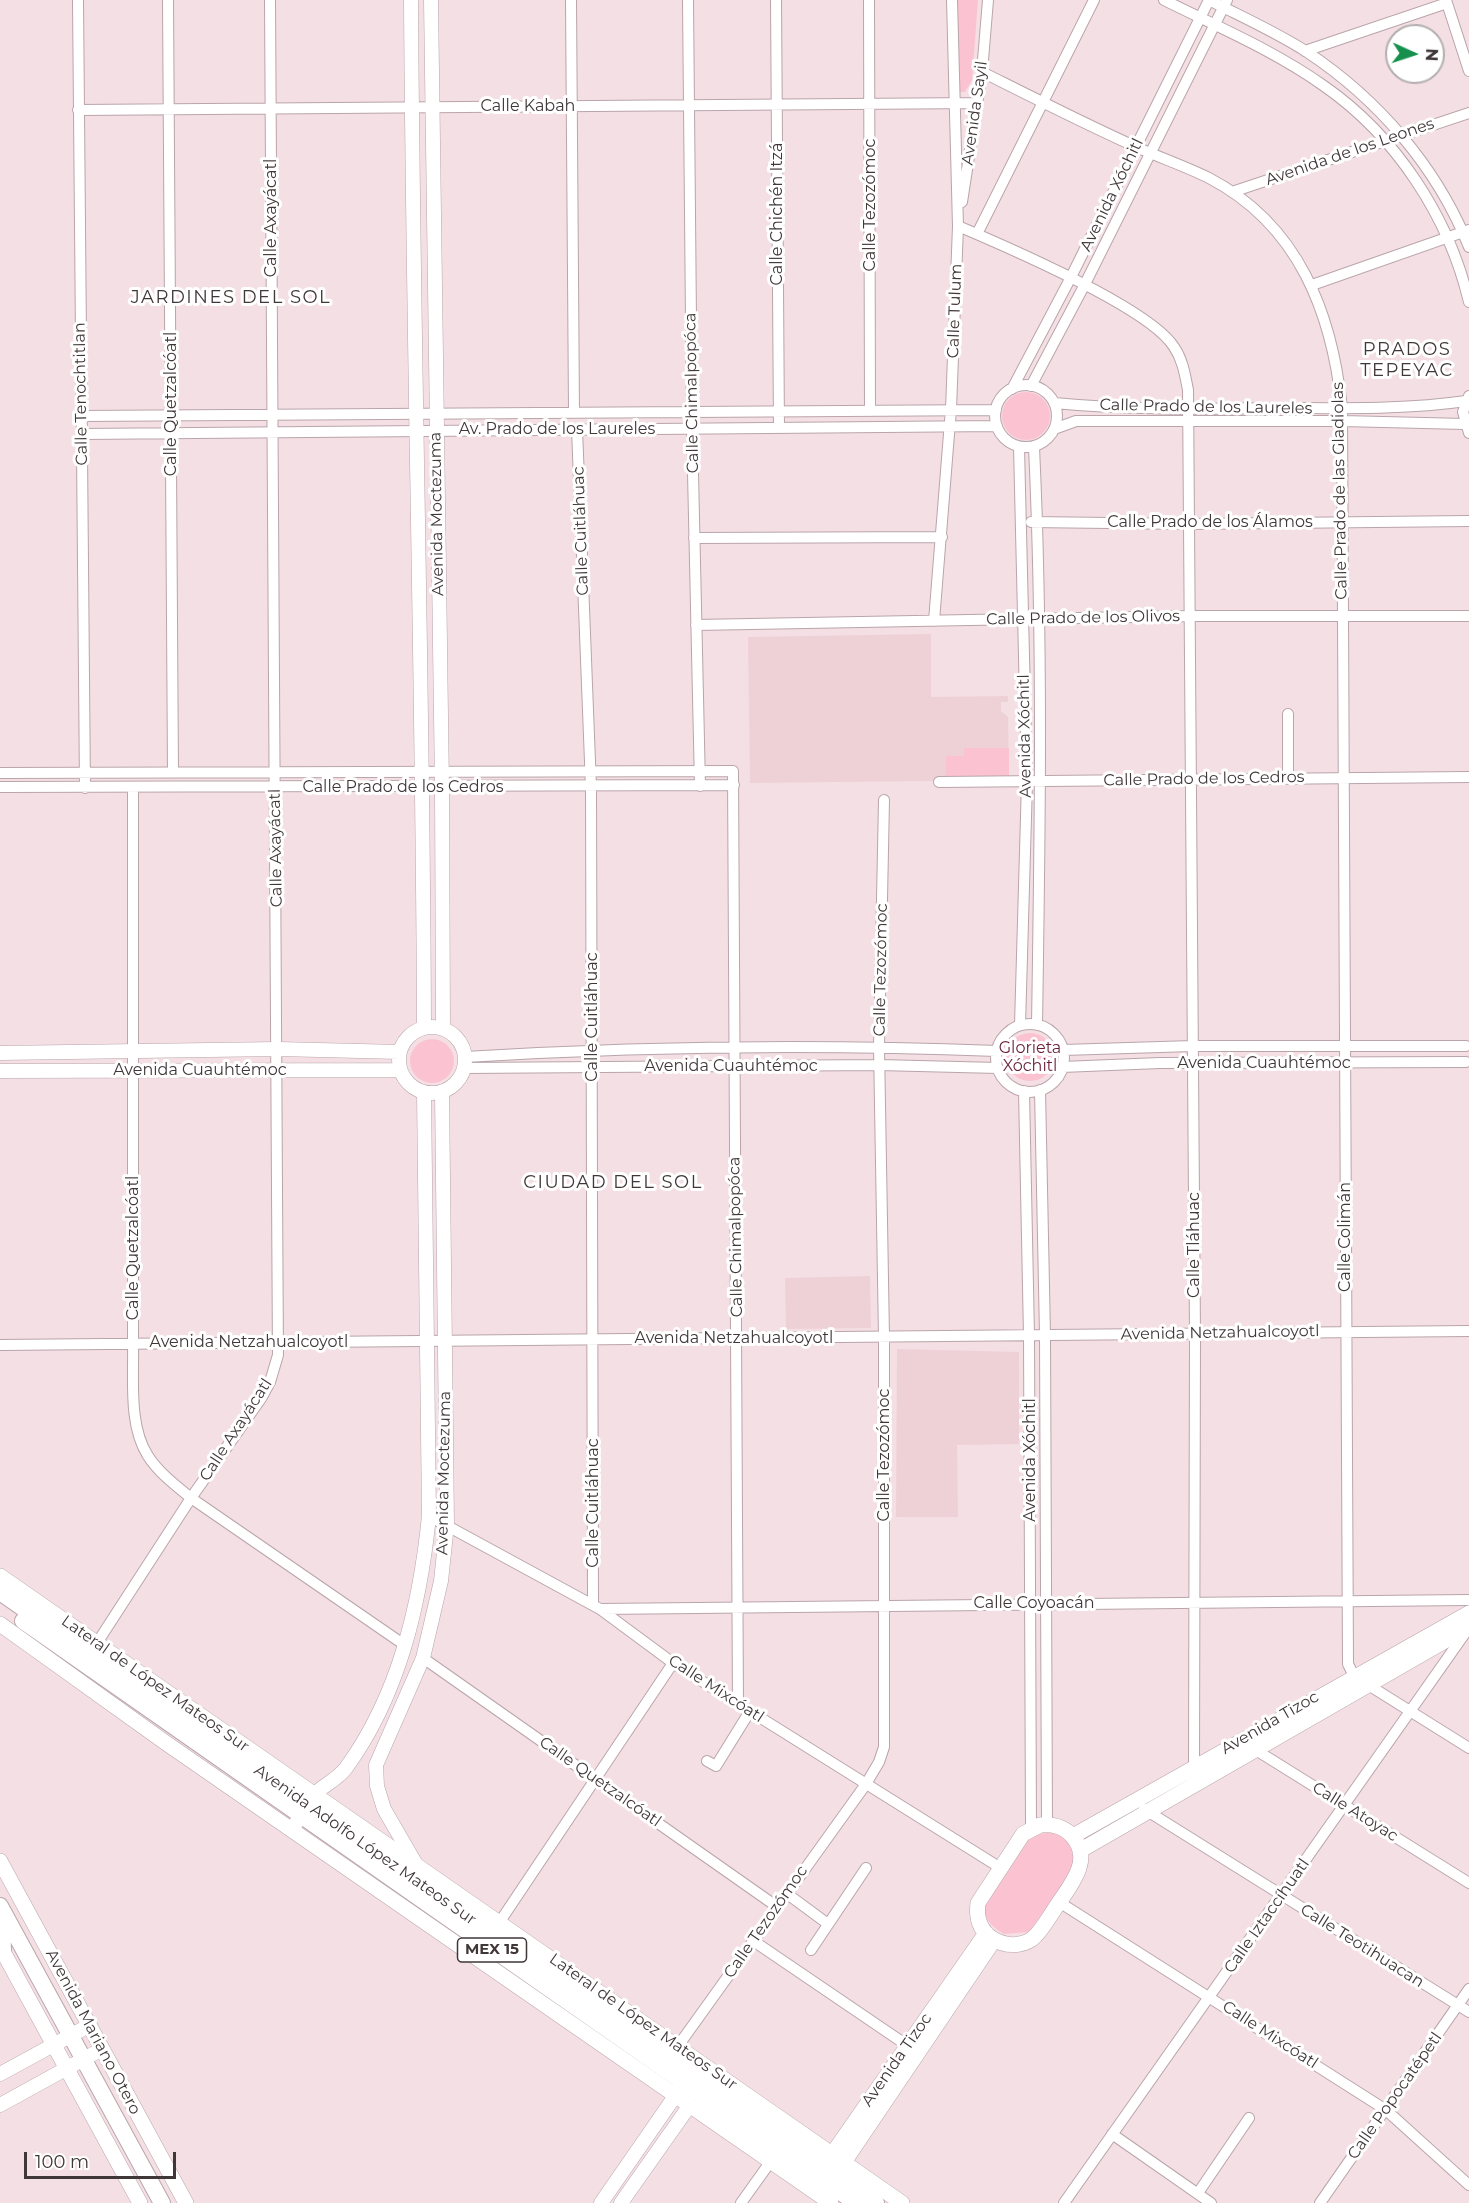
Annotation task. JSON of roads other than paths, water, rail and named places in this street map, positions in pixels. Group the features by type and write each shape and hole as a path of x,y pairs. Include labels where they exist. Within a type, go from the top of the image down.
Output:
{"main road":[{"name":"Lateral de López Mateos Sur","path":"0,1576 97,1643 304,1812"},
{"name":"Avenida Adolfo López Mateos Sur","path":"0,1592 304,1812"},
{"name":"Avenida Adolfo López Mateos Sur","path":"0,1605 304,1812 687,2078 827,2178 856,2203"},
{"name":"Avenida Tizoc","path":"1072,1836 1469,1613"},
{"name":"Lateral de López Mateos Sur","path":"0,1624 304,1812 418,1868 678,2046 687,2078 690,2105 771,2161 902,2203"},
{"name":"Avenida Tizoc","path":"1081,1850 1469,1627"},
{"path":"1056,1825 1072,1836 1081,1850 1080,1869 1033,1938 1010,1945 990,1936 977,1914 978,1903 999,1867 1023,1834 1039,1826 1056,1825"},
{"name":"Avenida Mariano Otero","path":"0,1861 186,2203"},
{"path":"1,1908 1,1948 140,2203"},
{"name":"Avenida Mariano Otero","path":"1,1908 162,2203"},
{"name":"Avenida Tizoc","path":"900,2067 908,2046 990,1936"},
{"name":"Avenida Tizoc","path":"827,2178 990,1936"},
{"name":"Avenida Adolfo López Mateos Sur","path":"827,2178 876,2203"}],"street":[{"name":"Calle Tenochtitlan","path":"78,0 85,788"},
{"name":"Calle Quetzalcóatl","path":"168,0 173,772"},
{"name":"Calle Axayácatl","path":"97,1643 191,1498 266,1390 275,1368 279,1342 270,0"},
{"name":"Avenida Moctezuma","path":"411,0 415,430 423,770 424,1028"},
{"name":"Avenida Moctezuma","path":"431,0 435,430 442,771 442,1029"},
{"path":"571,0 574,411"},
{"name":"Calle Chimalpopóca","path":"688,0 691,411 700,786"},
{"name":"Calle Chichén Itzá","path":"776,0 779,428"},
{"name":"Calle Tezozómoc","path":"868,0 870,410"},
{"name":"Calle Tulum","path":"934,621 950,426 958,226 952,0"},
{"name":"Avenida Sayil","path":"958,226 982,72 988,0"},
{"path":"977,234 1094,0"},
{"path":"1164,0 1282,60 1325,87 1385,140 1416,182 1447,237 1469,302"},
{"path":"1209,0 1225,4 1305,51 1363,95 1401,135 1431,173 1466,231 1469,247"},
{"name":"Avenida Xóchitl","path":"1012,389 1070,279 1209,0"},
{"path":"1305,51 1446,2 1469,71"},
{"name":"Avenida Xóchitl","path":"1031,386 1084,286 1225,4"},
{"name":"Calle Prado de las Gladiolas","path":"982,72 1136,147 1210,179 1232,192 1268,223 1302,266 1312,285 1331,338 1342,408 1343,777"},
{"name":"Calle Kabah","path":"78,110 978,102"},
{"name":"Avenida de los Leones","path":"1232,192 1469,113"},
{"name":"Calle Tláhuac","path":"958,226 1142,315 1174,346 1183,366 1190,409 1188,524 1196,1602 1194,1766"},
{"path":"1312,285 1466,231"},
{"path":"1031,386 1047,394 1054,404 1057,416 1054,429 1048,438 1034,447 1019,447 1008,441 997,426 996,410 1000,400 1012,389 1031,386"},
{"path":"1467,399 1463,412 1467,428"},
{"name":"Calle Prado de los Laureles","path":"1054,404 1190,409 1342,408 1438,405 1467,399"},
{"path":"951,409 996,410"},
{"name":"Av. Prado de los Laureles","path":"81,416 951,409"},
{"name":"Calle Prado de los Laureles","path":"1054,429 1076,421 1342,421 1467,428"},
{"name":"Av. Prado de los Laureles","path":"82,434 997,426"},
{"name":"Calle Cuitláhuac","path":"577,429 591,772 597,1607"},
{"name":"Avenida Xóchitl","path":"1019,447 1023,522 1027,782 1020,1025"},
{"name":"Avenida Xóchitl","path":"1034,447 1038,522 1040,782 1037,1025"},
{"name":"Calle Prado de los Álamos","path":"1023,522 1188,524 1469,520"},
{"path":"694,538 942,537"},
{"name":"Calle Prado de los Olivos","path":"696,625 1189,616 1342,618 1469,616"},
{"path":"1288,714 1288,778"},
{"name":"Calle Chimalpopóca","path":"734,771 738,1703"},
{"name":"Calle Prado de los Cedros","path":"0,772 734,771"},
{"name":"Calle Colimán","path":"1343,777 1347,1601 1348,1664 1354,1676"},
{"name":"Calle Prado de los Cedros","path":"939,782 1469,777"},
{"name":"Calle Prado de los Cedros","path":"0,787 734,785"},
{"name":"Calle Quetzalcóatl","path":"133,788 133,1343 136,1417 142,1444 147,1456 165,1477 191,1498 406,1646"},
{"name":"Calle Tezozómoc","path":"678,2046 776,1906 866,1784 879,1762 886,1737 884,1337 879,1065 885,800"},
{"path":"1020,1025 1037,1025 1050,1031 1063,1050 1062,1067 1052,1084 1040,1090 1024,1091 1008,1083 998,1068 997,1051 1005,1035 1020,1025"},
{"path":"424,1028 442,1029 458,1040 465,1063 458,1082 442,1092 424,1092 406,1082 400,1070 400,1052 409,1036 424,1028"},
{"path":"1467,1042 1468,1065"},
{"name":"Avenida Cuauhtémoc","path":"1063,1050 1467,1042"},
{"name":"Avenida Cuauhtémoc","path":"465,1063 593,1049 879,1047 997,1051"},
{"name":"Avenida Cuauhtémoc","path":"0,1053 278,1049 400,1052"},
{"name":"Avenida Cuauhtémoc","path":"1062,1067 1345,1062 1468,1065"},
{"name":"Avenida Cuauhtémoc","path":"465,1063 592,1066 879,1065 998,1068"},
{"name":"Avenida Cuauhtémoc","path":"0,1071 400,1070"},
{"name":"Avenida Xóchitl","path":"1039,1826 1046,1603 1045,1335 1040,1090"},
{"name":"Avenida Xóchitl","path":"1024,1091 1029,1335 1030,1604 1039,1826"},
{"name":"Avenida Moctezuma","path":"304,1812 344,1772 391,1685 406,1646 422,1579 429,1516 424,1092"},
{"name":"Avenida Moctezuma","path":"418,1868 384,1809 377,1786 376,1765 382,1748 406,1702 423,1658 441,1581 447,1524 442,1092"},
{"name":"Avenida Netzahualcoyotl","path":"0,1345 1469,1331"},
{"name":"Calle Mixcóatl","path":"429,1516 597,1607 673,1663 999,1867"},
{"name":"Calle Coyoacán","path":"597,1607 1469,1600"},
{"name":"Calle Iztaccíhuatl","path":"1064,2203 1469,1627"},
{"name":"Calle Quetzalcóatl","path":"423,1658 776,1906"},
{"path":"499,1923 673,1663"},
{"path":"1354,1676 1469,1748"},
{"path":"706,1761 716,1766 750,1711"},
{"name":"Calle Atoyac","path":"1240,1740 1469,1883"},
{"path":"1194,1766 1204,1780"},
{"name":"Calle Teotihuacan","path":"1132,1802 1469,2012"},
{"path":"812,1950 866,1868"},
{"path":"786,1893 828,1924"},
{"name":"Calle Mixcóatl","path":"1059,1902 1386,2110 1469,2185"},
{"path":"752,1940 908,2046"},
{"name":"Calle Popocatépetl","path":"1320,2203 1469,1989"},
{"path":"0,2074 90,2025"},
{"path":"0,2105 102,2049"},
{"path":"602,2203 687,2078"},
{"path":"621,2203 690,2105"},
{"path":"1198,2193 1249,2118"},
{"path":"1112,2134 1211,2203"},
{"path":"741,2203 771,2161"}],"district":[{"name":"JARDINES DEL SOL","path":"231,298"},
{"name":"PRADOS TEPEYAC","path":"1407,360"},
{"name":"CIUDAD DEL SOL","path":"613,1183"}],"park label":[{"name":"Glorieta Xóchitl","path":"1030,1057"}]}
